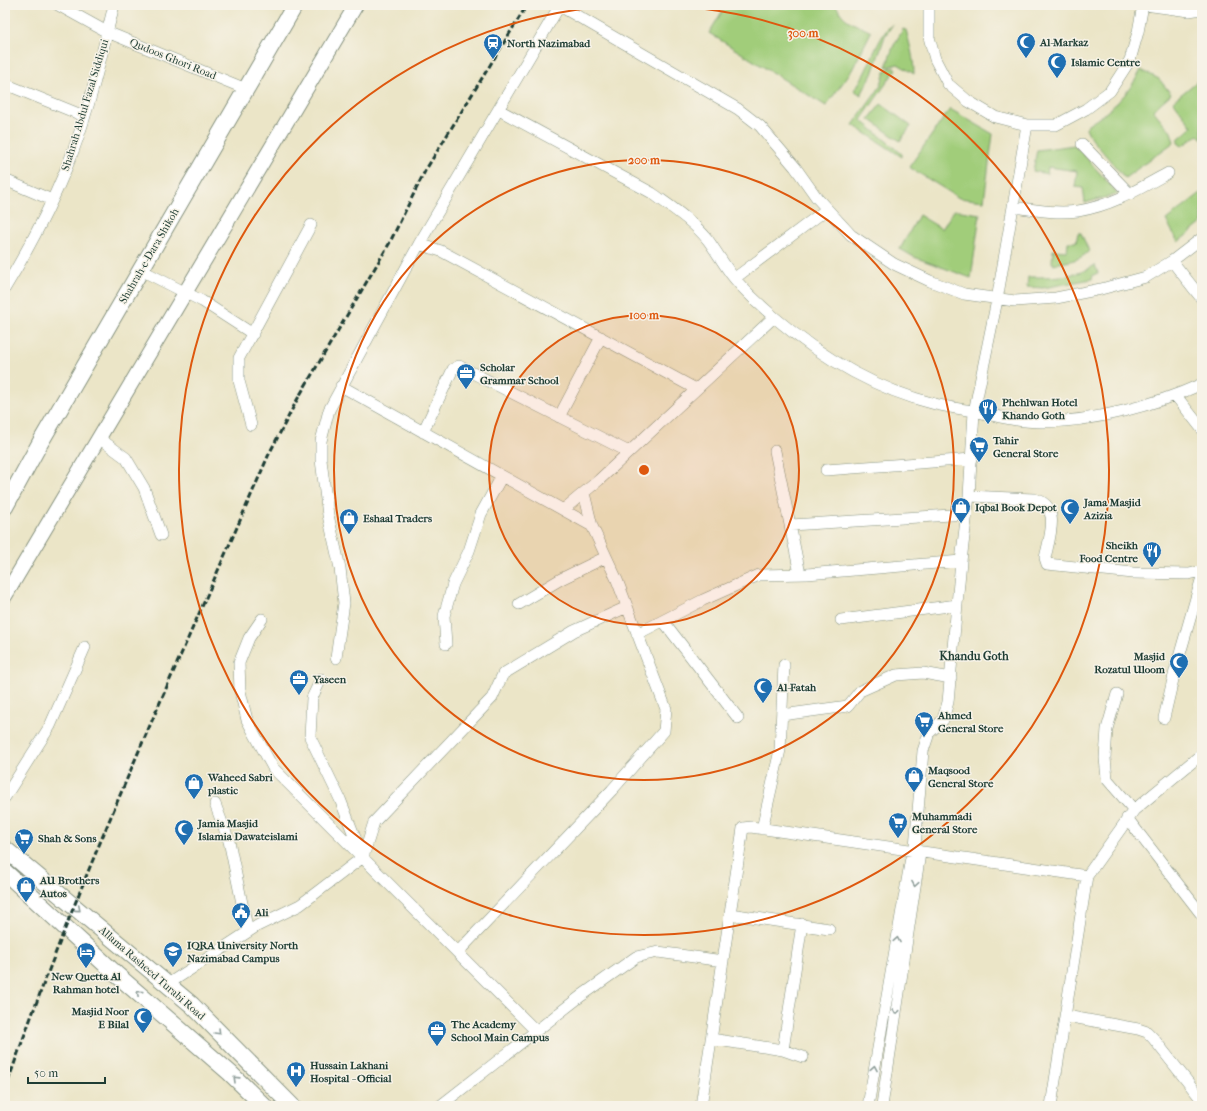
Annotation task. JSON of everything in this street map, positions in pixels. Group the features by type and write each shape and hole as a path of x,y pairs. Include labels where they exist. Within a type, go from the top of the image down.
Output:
{"main road":[{"name":"Shahrah-e-Dara Shikoh","path":"5,507 295,5"},
{"name":"Allama Rasheed Turabi Road","path":"5,849 192,1005 292,1106"},
{"name":"Allama Rasheed Turabi Road","path":"5,872 116,974 230,1073 264,1106"}],"street":[{"name":"Qudoos Ghori Road","path":"58,5 107,32 246,89"},
{"name":"Shahrah Abdul Fazal Siddiqui","path":"5,287 45,218 67,168 84,116 114,5"},
{"path":"5,596 356,5"},
{"path":"929,5 929,37 935,59 948,84 968,101 995,117 1027,125 1056,125 1086,109 1110,91 1130,60 1144,5 1189,11 1202,9"},
{"path":"336,658 344,603 340,568 328,515 321,460 321,441 329,410 419,244 560,6 738,109 760,126 795,167 827,209 851,235 894,264 930,281 964,294 997,300 1015,301 1056,298 1101,289 1146,277 1172,261 1202,238"},
{"path":"5,84 84,116"},
{"path":"498,110 652,193 707,239 735,278 774,317 809,344 850,371 878,384 935,404 1006,419 1043,422 1085,418 1126,410 1176,396 1202,384"},
{"path":"882,1106 916,850 923,751 929,733 943,720 948,702 960,561 969,496 974,412 997,300 1027,125"},
{"path":"1082,144 1130,194"},
{"path":"1014,207 1057,212 1077,211 1099,207 1130,194 1168,173"},
{"path":"5,180 52,200"},
{"path":"735,278 827,209"},
{"path":"252,425 240,381 239,358 311,225"},
{"path":"419,244 441,250 696,389"},
{"path":"1172,261 1202,300"},
{"path":"141,270 202,301 253,334"},
{"path":"563,510 629,452 774,317"},
{"path":"558,417 601,337"},
{"path":"423,432 453,369 458,366 629,452"},
{"path":"342,386 592,526"},
{"path":"1176,396 1202,429"},
{"path":"98,438 126,458 144,488 161,535"},
{"path":"775,451 800,574"},
{"path":"826,470 972,458"},
{"path":"446,644 444,616 453,584 469,551 481,514 502,476"},
{"path":"458,952 612,790 664,730 666,708 627,607 592,526 584,493"},
{"path":"969,496 1034,499 1042,501 1047,505 1053,522 1045,558 1047,564 1133,573 1189,574 1202,571"},
{"path":"791,525 966,514"},
{"path":"519,604 560,579 606,557"},
{"path":"637,634 664,622 703,600 759,575 800,574 960,561"},
{"path":"1164,718 1175,671 1202,577"},
{"path":"841,620 957,605"},
{"path":"168,984 248,932 300,905 363,858 374,822 492,698 503,674 574,630 627,607"},
{"path":"262,619 249,638 239,663 240,691 247,720 274,768 536,1031"},
{"path":"664,622 738,718"},
{"path":"5,797 50,726 85,647"},
{"path":"762,829 780,750 784,665"},
{"path":"782,715 848,706 860,691 896,676 923,673 951,678"},
{"path":"321,679 312,698 310,737 340,799 363,858"},
{"path":"1117,694 1107,729 1105,758 1107,779 1202,915"},
{"path":"1052,1106 1087,876 1131,814 1202,754"},
{"path":"215,804 229,841 248,932"},
{"path":"701,1106 743,828 751,827 916,850 1087,876"},
{"path":"868,1106 916,850"},
{"path":"730,914 830,929"},
{"path":"783,1050 802,924"},
{"path":"440,1106 536,1031 636,957 658,952 723,961"},
{"path":"1066,1016 1138,1029 1146,1032 1153,1038 1202,1100"},
{"path":"711,1039 783,1050 803,1057"}],"green space":[{"path":"726,5 836,5 846,19 871,32 852,70 826,106 709,33"},
{"path":"893,24 885,36 872,74 861,95 854,90 864,74 883,36"},
{"path":"903,29 906,30 914,74 898,64 886,67 893,47"},
{"path":"894,67 896,69 861,120 902,154 902,157 853,125 880,87 885,72 889,68"},
{"path":"1141,70 1159,79 1171,94 1153,110 1171,132 1174,142 1125,178 1091,138 1086,128 1118,102"},
{"path":"1200,79 1202,82 1202,139 1198,135 1182,146 1178,143 1178,139 1192,127 1173,101"},
{"path":"881,104 911,126 900,141 869,119"},
{"path":"950,109 993,134 984,201 959,198 909,167"},
{"path":"1075,145 1118,194 1085,203 1083,188 1075,187 1077,171 1048,167 1047,174 1033,171 1037,150"},
{"path":"1202,192 1202,223 1178,242 1166,220"},
{"path":"954,210 980,214 971,278 914,257 900,249 919,215 942,229"},
{"path":"1078,233 1081,233 1089,251 1077,259 1053,264 1053,250 1067,251 1068,242 1076,242"},
{"path":"1095,265 1098,273 1093,275 1092,279 1043,288 1027,287 1028,277 1054,277 1071,275"}],"railway":[{"path":"5,1090 34,1009 97,849 269,454 297,400 389,244 425,171 527,5"}],"place":[{"name":"Al-Markaz","path":"1026,59"},
{"name":"North Nazimabad","path":"493,60"},
{"name":"Islamic Centre","path":"1057,79"},
{"name":"Scholar Grammar School","path":"466,390"},
{"name":"Phehlwan Hotel Khando Goth","path":"988,425"},
{"name":"Tahir General Store","path":"979,463"},
{"name":"Iqbal Book Depot","path":"961,524"},
{"name":"Jama Masjid Azizia","path":"1070,525"},
{"name":"Eshaal Traders","path":"349,535"},
{"name":"Sheikh Food Centre","path":"1152,568"},
{"name":"Masjid Rozatul Uloom","path":"1179,679"},
{"name":"Yaseen","path":"299,696"},
{"name":"Al-Fatah","path":"763,704"},
{"name":"Ahmed General Store","path":"924,738"},
{"name":"Maqsood General Store","path":"914,793"},
{"name":"Waheed Sabri plastic","path":"194,800"},
{"name":"Muhammadi General Store","path":"898,839"},
{"name":"Jamia Masjid Islamia Dawateislami","path":"184,846"},
{"name":"Shah & Sons","path":"24,855"},
{"name":"AU Brothers Autos","path":"26,903"},
{"name":"Ali","path":"241,929"},
{"name":"IQRA University North Nazimabad Campus","path":"173,968"},
{"name":"New Quetta Al Rahman hotel","path":"86,969"},
{"name":"Masjid Noor E Bilal","path":"143,1034"},
{"name":"The Academy School Main Campus","path":"437,1047"},
{"name":"Hussain Lakhani Hospital - Official","path":"296,1088"}],"district":[{"name":"Khandu Goth","path":"974,656"}]}
